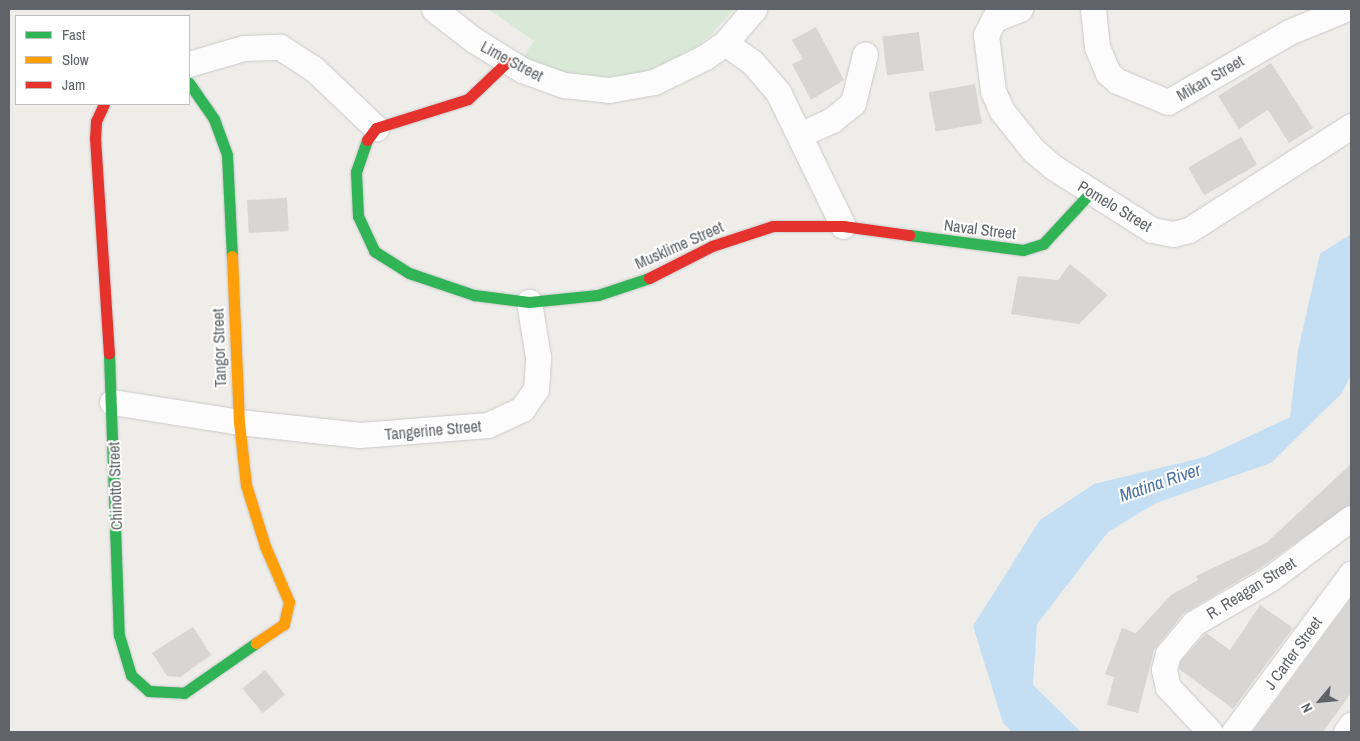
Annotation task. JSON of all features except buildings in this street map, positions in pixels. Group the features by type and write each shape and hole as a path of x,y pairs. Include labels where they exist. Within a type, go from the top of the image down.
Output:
{"street":[{"name":"Lime Street","path":"434,9 507,62 564,85 624,89 681,71 725,43 754,9"},
{"name":"Pomelo Street","path":"1020,9 1002,14 988,26 993,91 1002,111 1033,150 1090,193 1152,230 1173,234 1189,230 1351,126"},
{"name":"Mikan Street","path":"1093,9 1097,47 1108,73 1117,81 1168,102 1289,32 1345,9"},
{"path":"725,43 766,75 801,134 843,226"},
{"path":"190,64 244,48 280,47 314,69 376,128"},
{"path":"801,134 832,120 853,103 865,54"},
{"path":"507,62 468,99 376,128 360,155 355,196 358,216 374,251 395,266 451,287 499,300 529,302"},
{"name":"Tangor Street","path":"190,84 214,119 227,155 239,422 248,494 289,602 289,613"},
{"name":"Chinotto Street","path":"104,105 96,121 94,138 112,402 119,635 131,675 149,691 184,693 271,635 284,624 289,613"},
{"name":"Naval Street","path":"843,226 1024,250 1043,244 1090,193"},
{"name":"Musklime Street","path":"529,302 570,299 622,288 712,246 773,226 843,226"},
{"name":"Tangerine Street","path":"112,402 239,422 360,435 462,429 502,421 522,409 536,389 538,357 529,302"},
{"name":"R. Reagan Street","path":"1210,732 1171,692 1164,669 1168,654 1194,623 1271,578 1351,518"},
{"name":"J Carter Street","path":"1234,732 1351,574"},
{"path":"1346,732 1351,725"}],"green space":[{"path":"488,9 734,9 706,40 681,56 645,72 611,79 577,77 522,59 534,41"}],"water":[{"name":"Matina River","path":"1351,234 1351,375 1342,393 1271,463 1156,503 1108,532 1037,624 1033,685 1081,732 1012,732 1003,723 973,626 1040,520 1094,484 1205,457 1290,417 1298,350 1320,254"}],"traffic: fast":[{"path":"190,84 214,119 227,155 232,256"},
{"path":"367,140 356,172 358,216 374,251 409,273 474,295 529,302 598,295 649,278"},
{"path":"909,235 1023,250 1043,244 1090,193"},
{"path":"109,354 119,635 131,675 149,691 184,693 256,643"}],"traffic: slow":[{"path":"232,256 239,422 246,485 265,546 289,602 284,624 256,643"}],"traffic: jam":[{"path":"367,140 376,128 468,99 507,62"},
{"path":"104,105 96,121 95,138 109,354"},
{"path":"649,278 712,246 773,226 843,226 909,235"}]}
